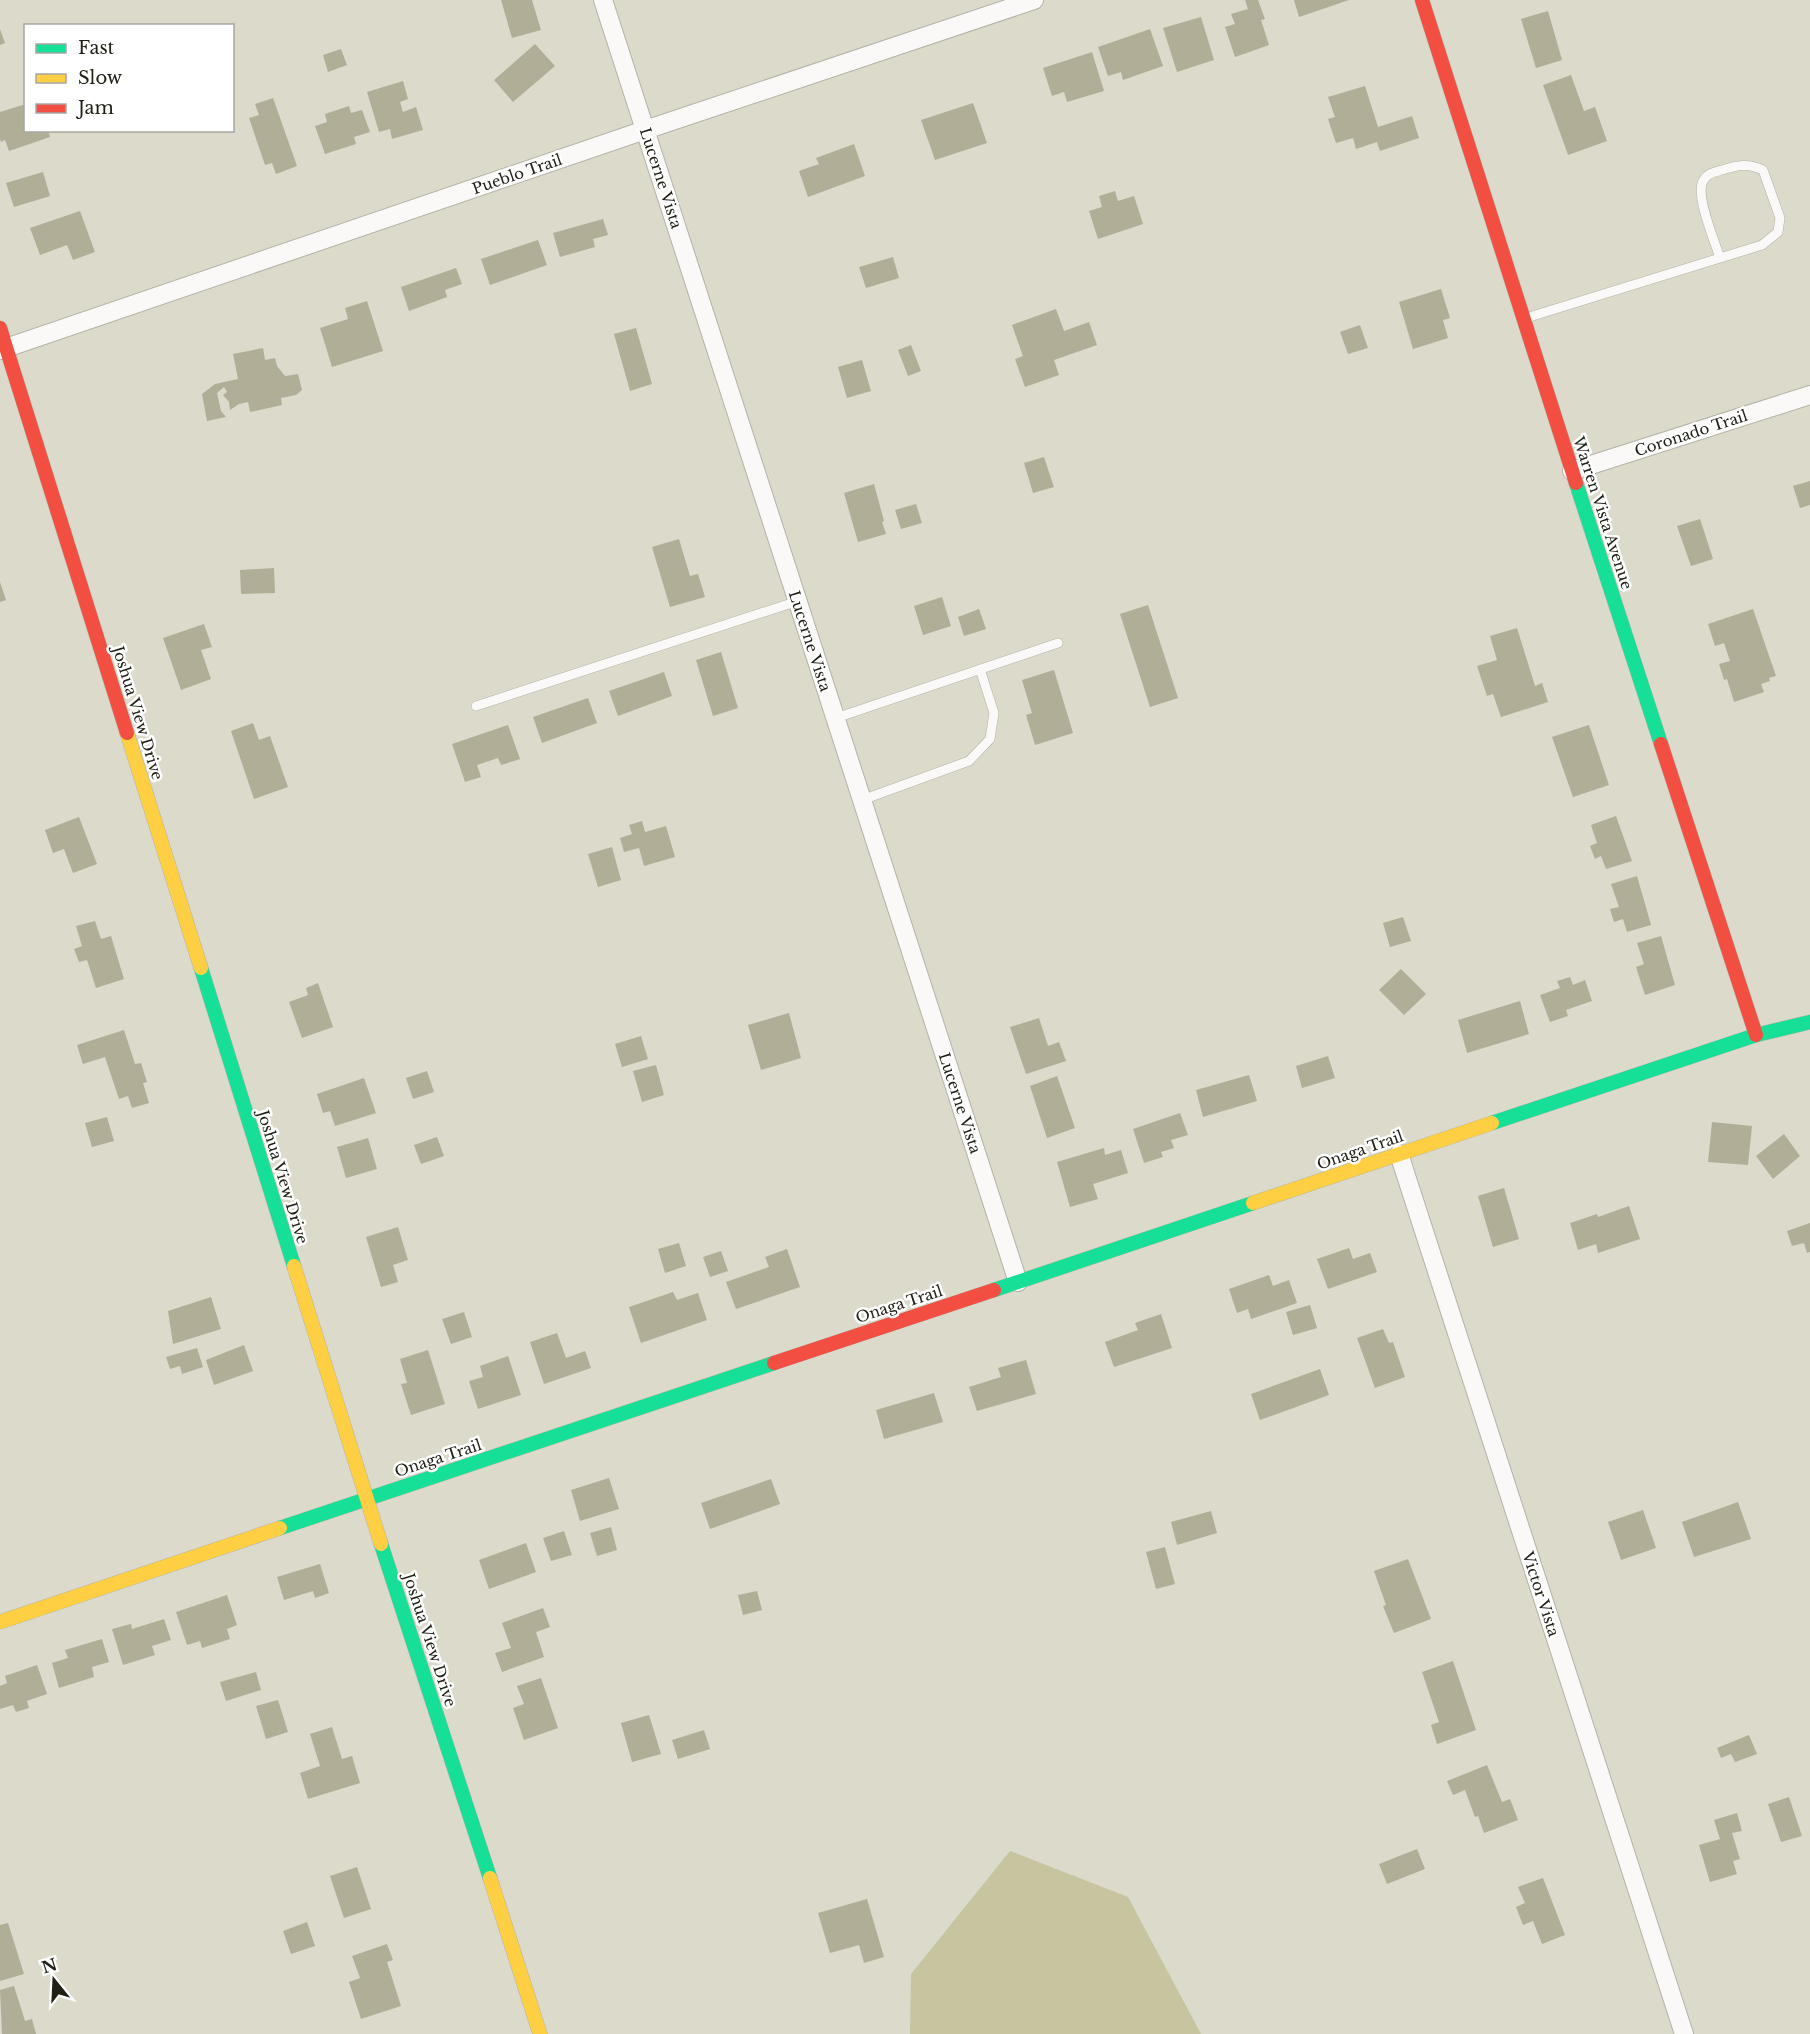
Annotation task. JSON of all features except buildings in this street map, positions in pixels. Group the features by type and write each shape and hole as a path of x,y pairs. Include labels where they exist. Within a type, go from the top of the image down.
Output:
{"street":[{"name":"Lucerne Vista","path":"603,0 1018,1282"},
{"name":"Pueblo Trail","path":"3,349 1034,0"},
{"name":"Warren Vista Avenue","path":"1422,0 1572,471 1756,1035"},
{"name":"Joshua View Drive","path":"0,328 3,349 367,1499 540,2034"},
{"name":"Coronado Trail","path":"1572,471 1810,395"},
{"name":"Onaga Trail","path":"0,1622 1756,1035 1810,1022"},
{"name":"Victor Vista","path":"1399,1154 1684,2034"}],"lane":[{"path":"1524,319 1762,245 1778,232 1780,218 1763,170 1751,164 1737,165 1708,174 1702,182 1700,194 1720,258"},
{"path":"477,706 798,601"},
{"path":"836,718 1058,643"},
{"path":"862,800 969,761 990,739 994,713 980,669"}],"green space":[{"path":"1010,1851 1128,1897 1201,2034 910,2034 911,1974"}],"traffic: fast":[{"path":"1576,483 1661,744"},
{"path":"201,968 294,1266"},
{"path":"1492,1123 1756,1035 1810,1022"},
{"path":"994,1290 1253,1203"},
{"path":"280,1528 774,1363"},
{"path":"381,1544 490,1878"}],"traffic: slow":[{"path":"127,733 201,968"},
{"path":"1253,1203 1492,1123"},
{"path":"294,1266 381,1544"},
{"path":"0,1622 280,1528"},
{"path":"490,1878 540,2034"}],"traffic: jam":[{"path":"1422,0 1576,483"},
{"path":"0,328 127,733"},
{"path":"1661,744 1756,1035"},
{"path":"774,1363 994,1290"}]}
